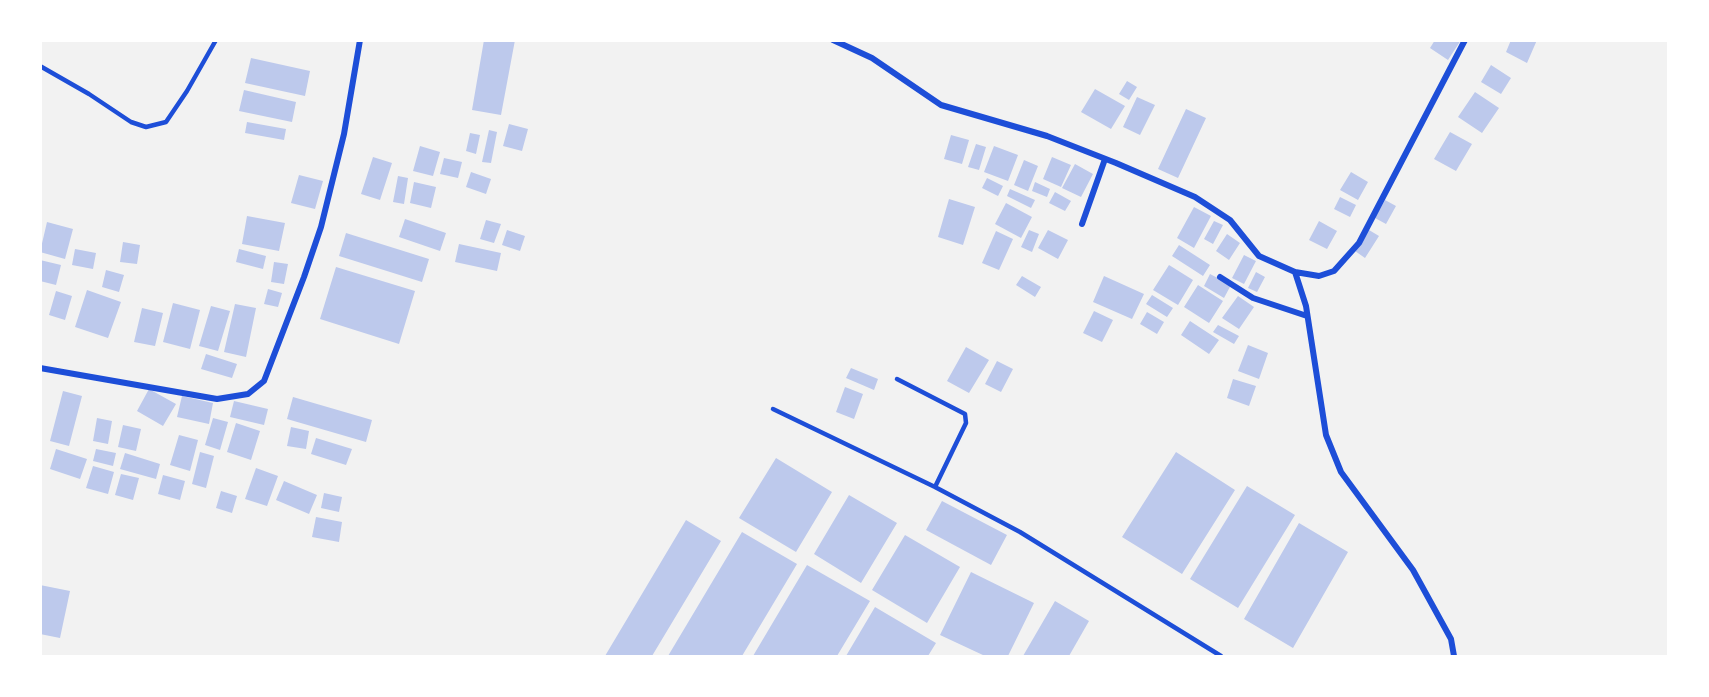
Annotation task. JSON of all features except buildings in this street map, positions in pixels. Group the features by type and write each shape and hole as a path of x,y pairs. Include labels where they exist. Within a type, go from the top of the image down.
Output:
{"street":[{"path":"40,368 217,399 248,393 264,381 321,227 344,134 360,40"},
{"path":"833,40 872,57 941,105 1047,136 1195,197 1230,220 1259,256 1295,272 1319,276 1334,271 1359,243 1465,40"},
{"path":"1082,224 1105,159"},
{"path":"1295,272 1307,316 1326,435 1341,472 1413,570 1450,639 1454,657"},
{"path":"1220,277 1253,298 1307,316"}],"lane":[{"path":"40,66 89,94 131,122 146,127 166,122 187,92 216,40"},
{"path":"897,379 965,414 966,423 935,488"},
{"path":"773,409 1020,532 1221,657"}]}
